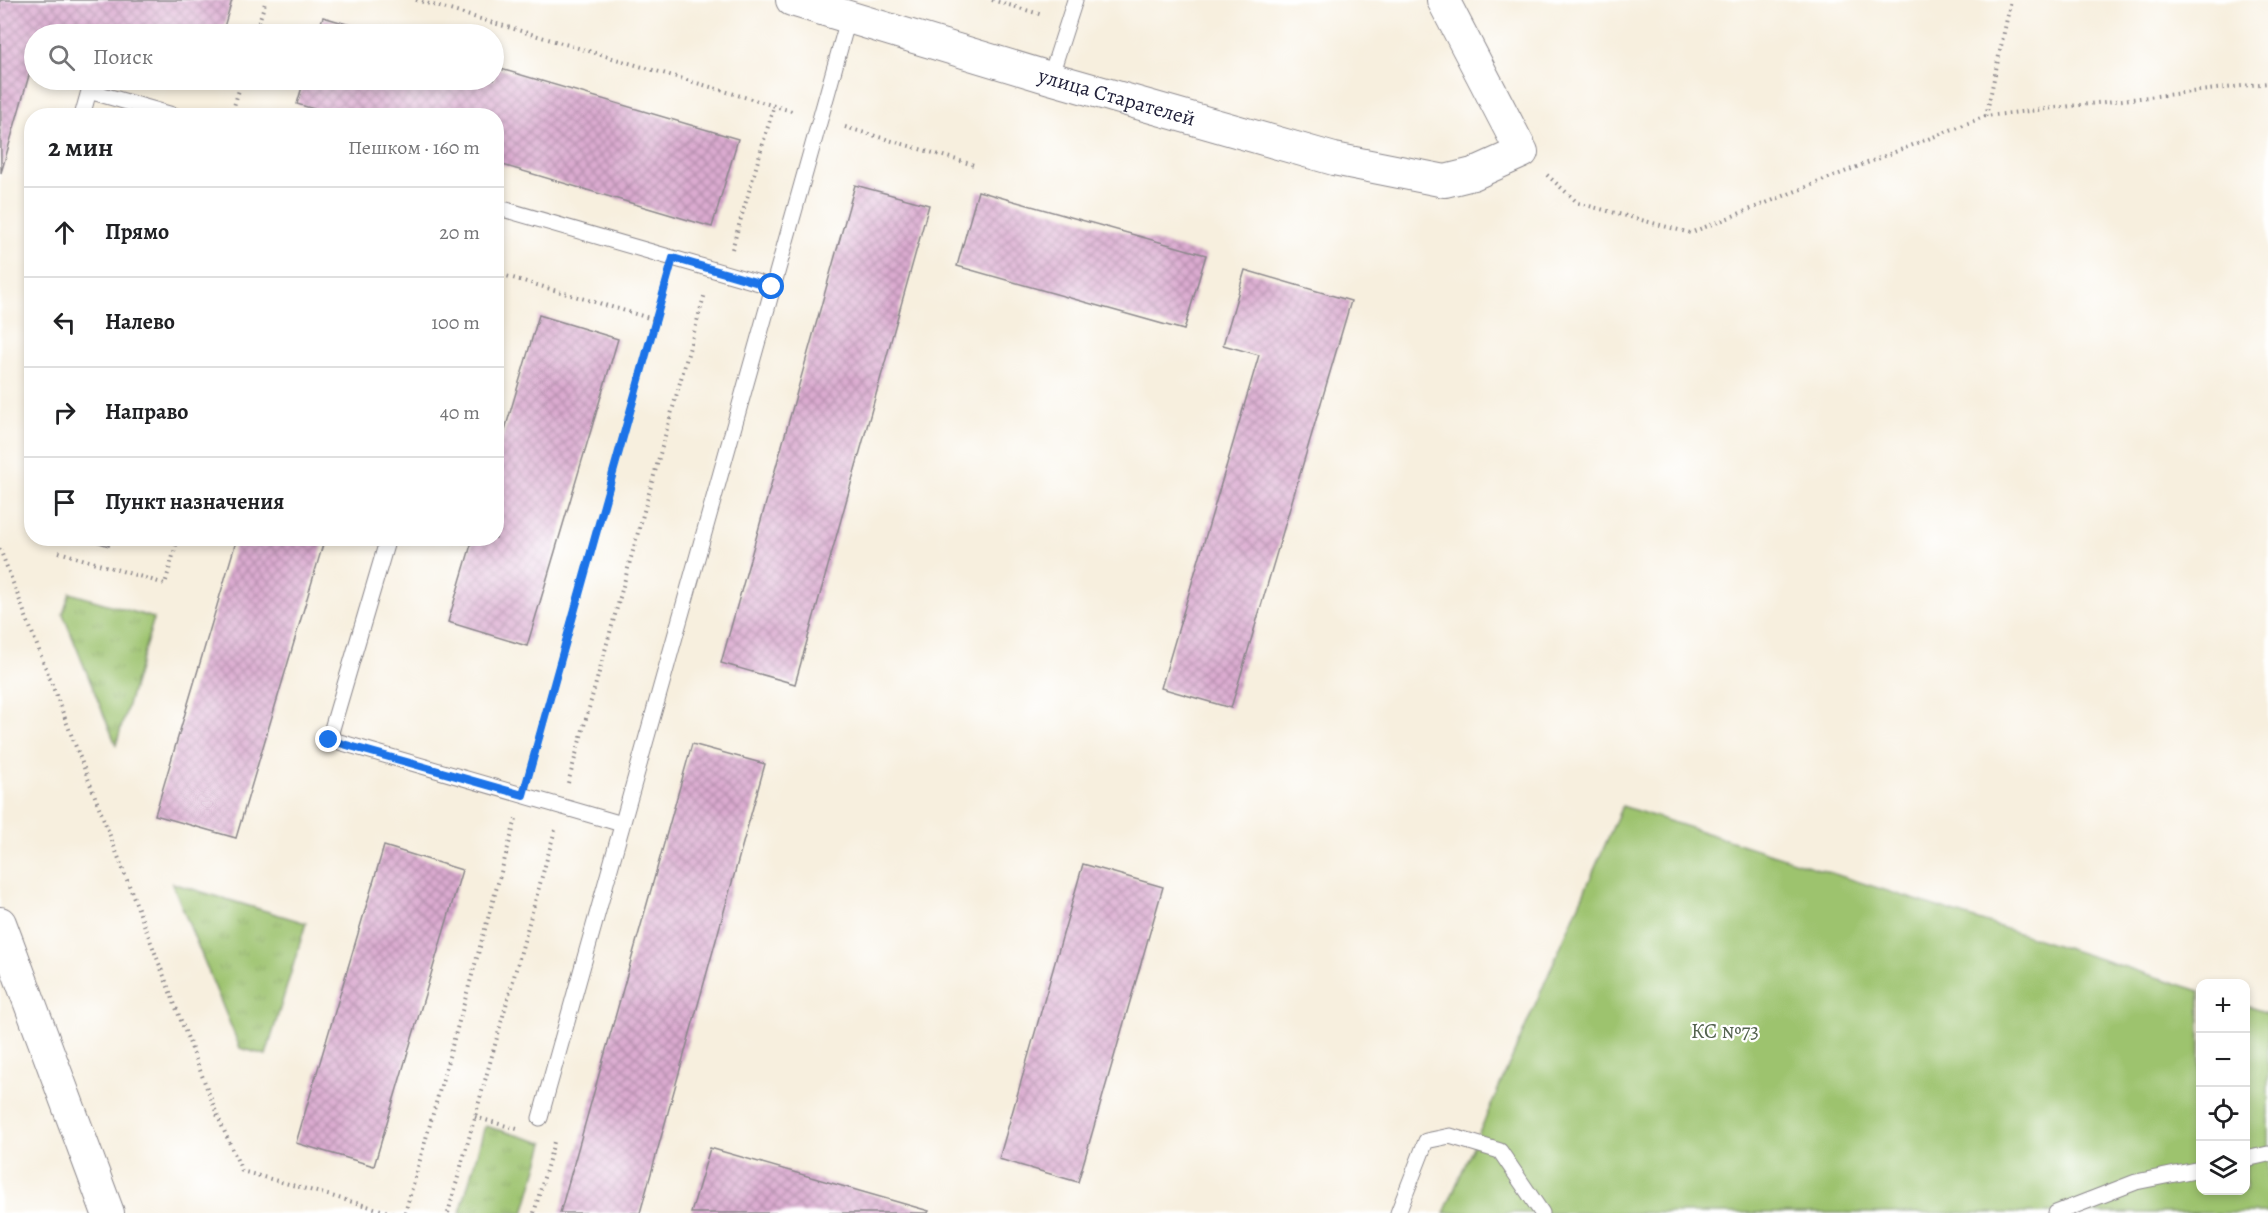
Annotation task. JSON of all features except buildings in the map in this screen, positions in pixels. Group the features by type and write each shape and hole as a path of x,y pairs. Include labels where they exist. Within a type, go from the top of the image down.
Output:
{"street":[{"name":"улица Старателей","path":"792,0 1050,78 1334,159 1444,181 1473,174 1522,152"},
{"path":"1443,0 1522,152"},
{"path":"0,923 108,1213"}],"lane":[{"path":"1050,78 1075,0"},
{"path":"540,1118 849,16"},
{"path":"84,108 89,91 148,108"},
{"path":"504,209 772,287"},
{"path":"386,546 329,740 622,824"},
{"path":"1398,1213 1426,1141 1450,1136 1500,1151 1542,1213"},
{"path":"2250,1158 2268,1154"},
{"path":"2056,1213 2136,1182 2196,1169"}],"path":[{"path":"258,24 266,0"},
{"path":"416,0 497,24"},
{"path":"992,0 1068,23"},
{"path":"1986,116 2011,0"},
{"path":"504,26 974,165"},
{"path":"1522,152 1578,203 1690,233 1986,116 2268,83"},
{"path":"233,108 239,90"},
{"path":"448,1213 562,806 718,271 774,106"},
{"path":"405,1213 673,258"},
{"path":"504,275 656,320"},
{"path":"59,552 165,584 176,546"},
{"path":"0,549 210,1095 242,1171 392,1213"}],"green space":[{"path":"70,593 154,618 116,745 63,614"},
{"name":"КС №73","path":"1622,806 2196,990 2196,1195 2250,1195 2250,1007 2268,1013 2268,1213 1444,1213"},
{"path":"172,883 306,923 266,1055 240,1048"},
{"path":"485,1126 544,1143 524,1213 460,1213"}],"route":[{"path":"329,740 523,795 673,258 772,287"}]}
